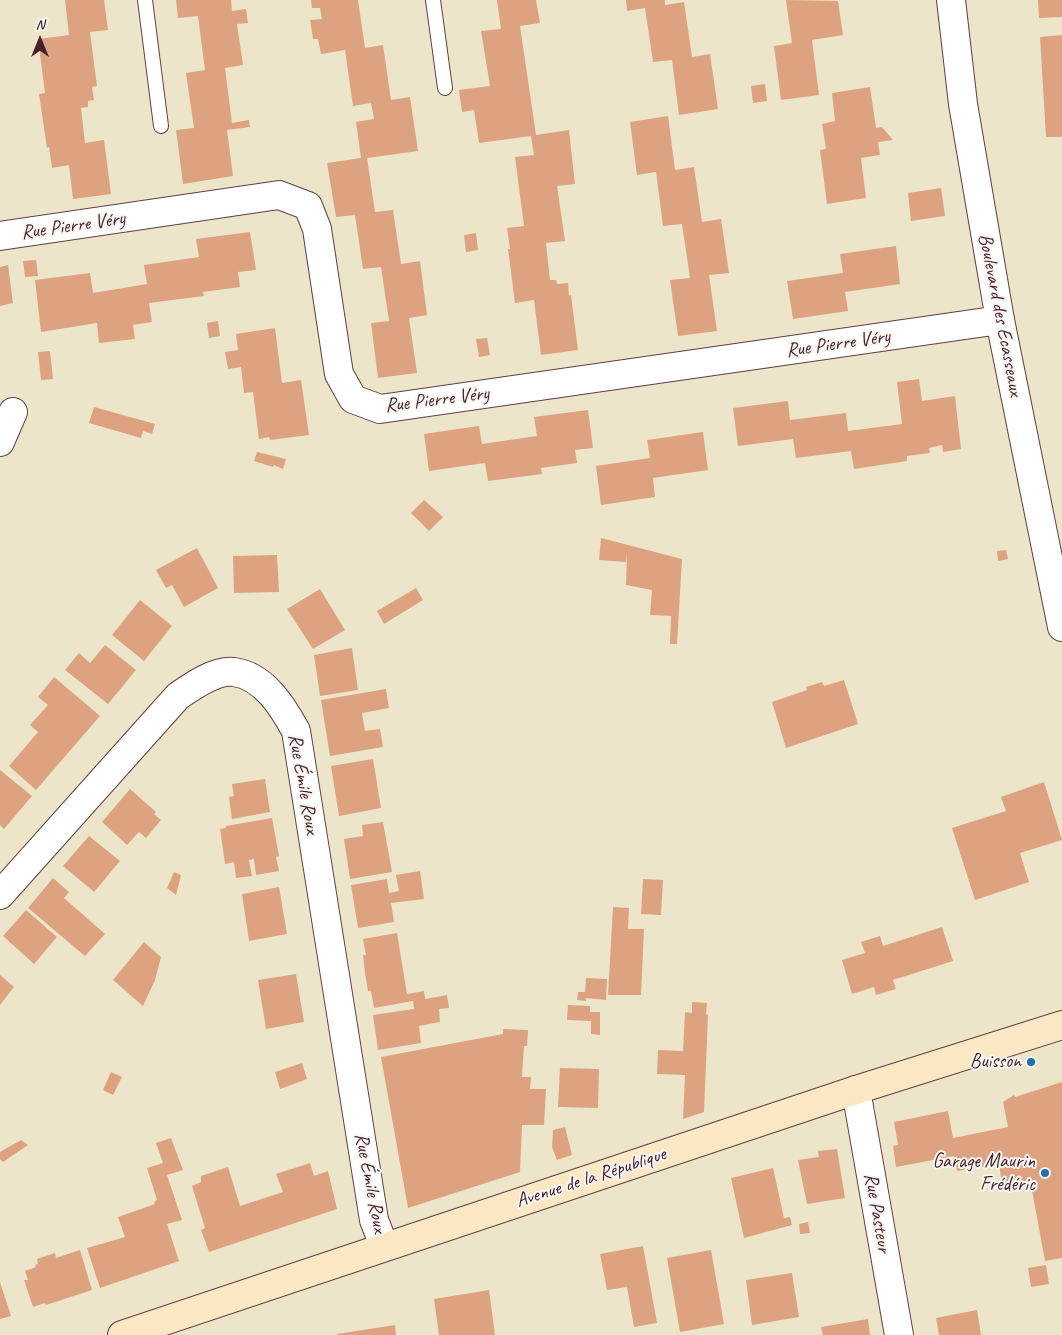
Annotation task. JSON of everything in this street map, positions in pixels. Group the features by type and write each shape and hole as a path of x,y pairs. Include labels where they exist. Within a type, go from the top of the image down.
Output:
{"main road":[{"name":"Avenue de la République","path":"122,1335 856,1090 1062,1025"}],"street":[{"name":"Boulevard des Ecasseaux","path":"951,0 963,104 1000,320 1062,627"},
{"name":"Rue Pierre Véry","path":"0,236 278,195 308,206 318,229 339,374 353,399 380,409 1000,320"},
{"path":"0,442 13,412"},
{"name":"Rue Émile Roux","path":"0,895 178,696 202,680 233,671 250,678 266,688 283,708 296,731 374,1220 384,1246"},
{"name":"Rue Pasteur","path":"856,1090 899,1335"}],"lane":[{"path":"145,0 161,126"},
{"path":"433,0 445,88"}],"building":[{"path":"65,0 104,0 108,30 90,32 97,86 92,87 94,100 88,101 88,107 81,108 85,143 104,140 111,194 73,199 69,165 52,168 49,147 47,148 39,94 45,93 38,39 69,35"},
{"path":"176,0 231,0 232,11 246,9 248,23 237,24 243,65 225,68 232,123 249,120 250,127 227,130 233,176 183,184 176,130 194,128 186,73 205,70 198,16 178,18"},
{"path":"311,0 358,0 365,48 383,45 391,100 410,97 418,151 367,158 375,212 393,210 401,264 420,261 427,315 409,318 417,373 378,378 371,323 389,321 381,267 363,269 355,215 336,217 327,163 361,158 356,122 374,119 371,103 353,106 345,50 321,54 318,39 313,39 310,20 322,19 320,8 312,8"},
{"path":"497,0 536,0 540,23 520,26 536,135 569,130 575,184 557,186 565,241 546,243 550,280 556,280 557,284 568,283 578,350 541,355 534,300 515,303 507,228 524,226 515,157 534,155 531,136 479,143 474,110 462,112 459,90 490,86 481,31 501,29"},
{"path":"626,0 665,0 665,5 684,2 692,57 710,54 718,109 679,115 672,60 653,62 645,8 627,11"},
{"path":"786,0 838,1 843,35 812,40 819,95 781,100 774,46 792,43"},
{"path":"1038,0 1062,0 1062,17 1039,18"},
{"path":"1062,35 1062,137 1046,137 1040,37"},
{"path":"765,84 767,101 753,103 751,86"},
{"path":"870,87 876,128 882,127 893,140 878,142 880,155 861,158 866,198 827,204 820,150 826,149 822,124 835,121 832,93"},
{"path":"668,116 675,170 694,167 702,222 721,219 729,273 709,275 717,331 678,336 670,280 690,278 682,224 663,226 656,172 637,175 630,122"},
{"path":"941,188 945,216 911,221 908,193"},
{"path":"250,232 256,270 238,272 240,287 203,292 204,296 149,303 152,322 133,325 135,339 99,343 97,323 41,332 35,280 90,273 93,293 147,284 144,265 199,257 196,239"},
{"path":"476,233 478,250 466,252 464,235"},
{"path":"896,246 900,284 845,292 848,311 793,319 787,281 843,273 840,254"},
{"path":"36,260 38,276 25,277 23,261"},
{"path":"8,265 13,303 0,306 0,267"},
{"path":"218,321 220,336 209,338 207,323"},
{"path":"275,328 282,383 301,380 309,435 270,440 269,437 259,439 253,392 244,393 241,367 228,369 225,352 238,350 236,334"},
{"path":"487,338 490,355 479,357 476,339"},
{"path":"50,351 53,379 41,380 38,352"},
{"path":"919,379 922,401 955,396 961,449 943,452 942,445 929,448 930,453 907,456 907,461 854,469 851,451 796,458 793,439 738,446 733,408 788,401 790,420 846,413 848,431 902,424 897,382"},
{"path":"94,407 155,424 152,434 143,431 141,438 89,423"},
{"path":"588,410 593,448 575,450 577,463 541,468 542,474 488,481 485,463 429,471 424,434 479,426 482,444 537,436 534,417"},
{"path":"703,432 708,470 653,478 655,497 601,505 596,466 650,458 647,440"},
{"path":"257,452 286,459 283,469 254,461"},
{"path":"424,500 443,517 429,531 411,513"},
{"path":"601,538 682,559 677,644 670,644 671,616 650,615 652,590 626,585 627,553 626,562 599,560"},
{"path":"197,548 218,588 184,607 172,585 166,588 156,570"},
{"path":"1006,550 1008,559 998,561 997,551"},
{"path":"277,555 279,592 234,593 233,556"},
{"path":"416,588 423,600 384,624 377,611"},
{"path":"320,589 345,630 313,649 287,609"},
{"path":"140,600 172,626 144,661 112,635"},
{"path":"105,645 136,670 108,704 65,670 79,653 90,663"},
{"path":"352,648 358,690 320,696 314,655"},
{"path":"54,677 100,716 36,790 9,766 38,732 30,725 48,705 38,697"},
{"path":"844,680 858,724 786,748 772,702 807,690 806,687 822,682 824,686"},
{"path":"386,689 389,708 362,713 365,731 380,729 383,747 330,756 321,700"},
{"path":"373,759 381,808 339,816 331,766"},
{"path":"0,770 32,796 4,829 0,825"},
{"path":"265,779 270,812 232,819 229,797 234,796 232,784"},
{"path":"1044,782 1062,840 1020,853 1029,882 975,900 952,828 1006,811 1001,797"},
{"path":"130,789 156,812 154,814 161,820 146,838 139,832 127,845 102,822"},
{"path":"272,818 279,856 276,857 279,871 256,875 254,859 249,860 252,876 236,878 234,862 225,864 220,829 226,828 226,826"},
{"path":"383,822 392,872 350,879 344,839 363,836 362,825"},
{"path":"89,836 120,861 94,892 63,866"},
{"path":"420,871 424,899 391,903 394,922 358,928 351,885 387,879 389,893 399,891 396,875"},
{"path":"174,872 181,875 176,895 167,888"},
{"path":"53,878 69,892 64,898 105,934 85,956 28,908"},
{"path":"643,879 663,880 661,915 641,914"},
{"path":"279,887 287,934 249,941 242,894"},
{"path":"613,907 629,908 628,929 644,929 641,995 608,995"},
{"path":"26,910 57,937 34,964 3,936"},
{"path":"942,927 953,961 893,980 896,989 876,995 874,987 852,994 842,960 865,953 861,942 880,936 883,946"},
{"path":"397,933 407,994 424,991 425,999 447,995 449,1008 439,1009 440,1022 419,1026 421,1043 378,1050 373,1015 414,1009 413,1001 374,1008 371,991 368,991 365,973 363,955 366,955 363,939"},
{"path":"144,942 161,957 155,980 143,1006 113,980"},
{"path":"296,974 304,1022 266,1029 258,980"},
{"path":"0,975 14,987 0,1005"},
{"path":"586,978 607,979 606,1000 586,998 586,1001 577,1000 578,992 585,992"},
{"path":"692,1002 707,1003 704,1112 683,1119 685,1075 657,1074 658,1050 683,1051 685,1012 692,1013"},
{"path":"568,1005 590,1006 590,1012 600,1012 600,1035 591,1034 591,1021 567,1020"},
{"path":"503,1029 528,1030 527,1046 524,1046 522,1077 531,1077 530,1089 546,1089 544,1125 522,1125 520,1172 408,1208 381,1057 503,1034"},
{"path":"302,1063 307,1079 280,1089 275,1072"},
{"path":"560,1068 599,1069 598,1108 558,1107"},
{"path":"111,1072 122,1077 113,1095 103,1090"},
{"path":"1062,1082 1062,1258 1045,1261 1031,1185 1003,1190 999,1164 957,1171 954,1156 896,1167 893,1146 898,1145 894,1122 948,1111 953,1138 1008,1127 1003,1102 1014,1095 1015,1097"},
{"path":"565,1127 572,1155 557,1160 552,1147 553,1130"},
{"path":"171,1138 183,1170 167,1175 182,1220 167,1224 179,1261 100,1288 87,1248 125,1237 118,1217 155,1204 154,1202 157,1200 147,1168 163,1163 156,1143"},
{"path":"21,1140 28,1145 3,1162 0,1159 0,1152"},
{"path":"837,1149 845,1198 807,1204 798,1160 819,1157 818,1151"},
{"path":"310,1163 314,1176 328,1171 337,1209 209,1252 201,1230 205,1228 192,1186 201,1182 201,1176 228,1167 240,1206 283,1192 276,1174"},
{"path":"773,1168 784,1218 790,1217 792,1225 744,1238 731,1178"},
{"path":"808,1222 810,1233 800,1234 799,1224"},
{"path":"643,1246 657,1323 634,1327 627,1287 607,1290 600,1254"},
{"path":"80,1250 92,1290 46,1305 45,1303 33,1307 24,1280 28,1280 25,1271 36,1267 35,1265 38,1264 37,1259 55,1253 56,1258"},
{"path":"711,1250 724,1324 680,1332 667,1258"},
{"path":"1046,1265 1049,1284 1031,1287 1028,1268"},
{"path":"792,1273 799,1317 752,1325 746,1280"},
{"path":"0,1282 11,1316 0,1319"},
{"path":"489,1290 495,1335 439,1335 434,1299"},
{"path":"977,1310 981,1335 939,1335 936,1318"},
{"path":"868,1319 870,1335 823,1335 821,1327"},
{"path":"395,1325 396,1335 337,1335 337,1334"}],"place":[{"name":"Buisson","path":"1031,1062"},
{"name":"Garage Maurin Frédéric","path":"1045,1173"}]}
